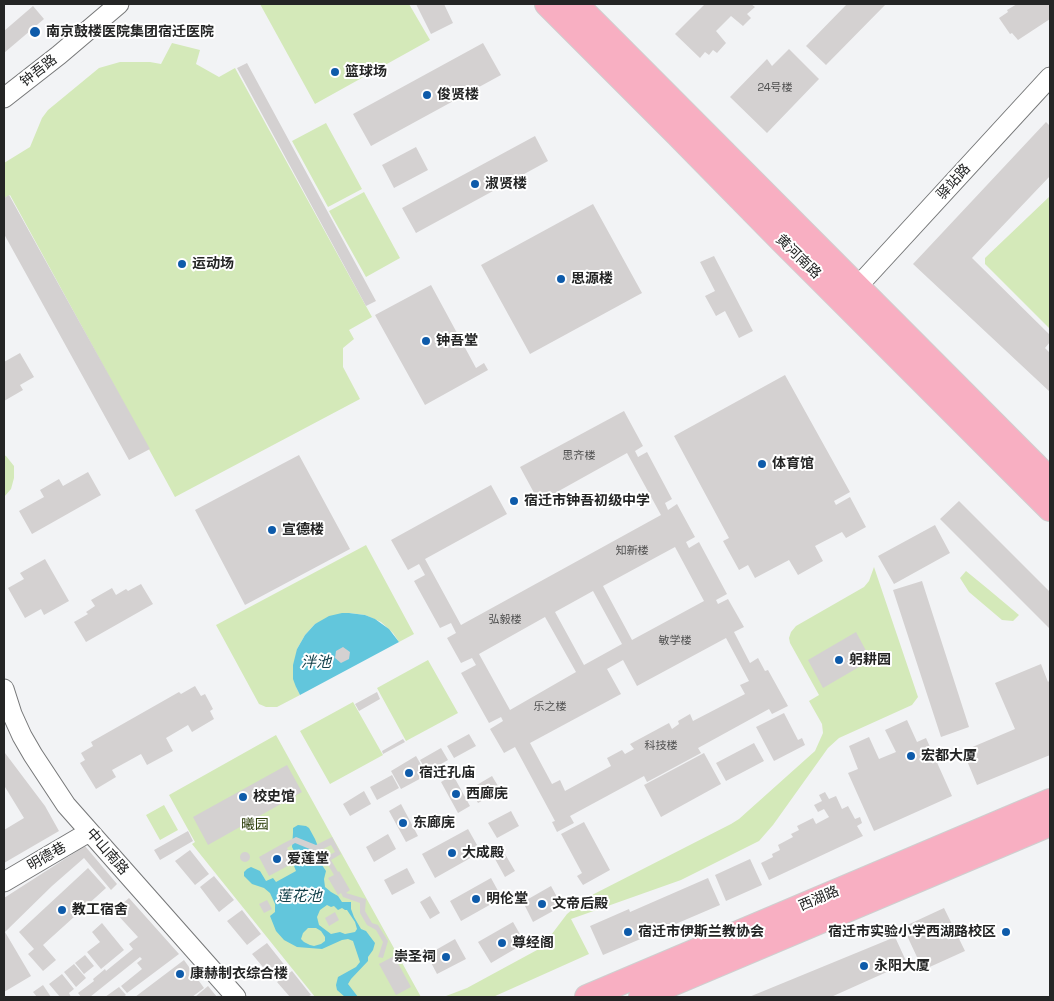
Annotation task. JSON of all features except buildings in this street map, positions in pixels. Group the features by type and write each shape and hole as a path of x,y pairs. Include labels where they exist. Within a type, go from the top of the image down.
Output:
{"main road":[{"name":"黄河南路","path":"547,4 1050,509"},
{"name":"黄河南路","path":"576,4 1050,480"},
{"name":"西湖路","path":"587,997 1050,801"},
{"name":"西湖路","path":"641,997 1050,824"}],"street":[{"name":"钟吾路","path":"4,98 59,55 119,4"},
{"name":"驿站路","path":"858,286 1050,77"},
{"name":"中山南路","path":"4,689 22,736 66,805 236,997"},
{"name":"明德巷","path":"4,882 89,832"}],"green space":[{"name":"篮球场","path":"260,4 409,4 430,40 315,104"},
{"path":"172,43 200,50 196,64 219,77 235,68 372,317 349,330 354,339 343,348 343,367 360,399 175,497 10,195 4,198 4,163 30,147 42,118 48,110 99,68 120,62 161,64"},
{"path":"326,123 362,189 328,207 292,141"},
{"path":"364,192 400,258 366,277 329,211"},
{"path":"1050,196 1050,329 985,264 985,258"},
{"path":"4,455 14,466 14,478 11,489 4,497"},
{"path":"366,545 414,634 399,642 393,633 381,622 365,615 349,613 315,624 305,635 297,649 296,687 300,695 277,707 266,707 259,704 216,625"},
{"path":"874,567 918,697 912,705 839,738 828,748 773,825 759,841 681,880 571,919 589,954 493,997 447,997 537,950 545,943 567,914 592,895 739,819 815,751 823,733 822,724 809,701 819,695 789,638 796,626 864,587 869,581"},
{"path":"966,571 1019,615 1013,621 1002,620 969,592 960,578"},
{"path":"428,660 458,713 406,741 377,688"},
{"path":"353,702 383,755 330,784 300,731"},
{"name":"曦园","path":"276,735 421,997 315,997 192,844 195,842 169,795"},
{"path":"164,805 178,830 160,840 146,815"}],"water":[{"name":"泮池","path":"342,613 365,615 375,619 389,629 399,642 300,695 293,679 293,665 297,649 305,635 315,624 329,616"},
{"name":"莲花池","path":"298,825 309,828 321,854 318,859 326,871 325,887 338,896 342,902 351,902 351,909 361,929 366,931 375,943 368,961 348,984 358,997 345,997 337,990 336,985 338,977 356,967 360,962 353,941 348,939 342,940 322,949 297,947 284,940 276,931 270,916 275,912 275,904 270,893 264,888 252,884 244,876 244,872 251,867 260,871 266,881 273,878 276,882 296,871 294,866 300,862 292,847 293,828","holes":["327,905 334,906 338,910 342,908 347,910 355,922 357,929 355,932 331,934 319,925 317,917 320,910","308,928 316,928 321,931 325,941 314,946 304,942 301,939 303,933"]}],"place":[{"name":"南京鼓楼医院集团宿迁医院","path":"35,32"},
{"name":"篮球场","path":"335,72"},
{"name":"俊贤楼","path":"427,95"},
{"name":"淑贤楼","path":"475,184"},
{"name":"运动场","path":"182,264"},
{"name":"思源楼","path":"561,279"},
{"name":"钟吾堂","path":"426,341"},
{"name":"体育馆","path":"762,464"},
{"name":"宿迁市钟吾初级中学","path":"514,501"},
{"name":"宣德楼","path":"272,530"},
{"name":"躬耕园","path":"839,660"},
{"name":"宏都大厦","path":"911,756"},
{"name":"宿迁孔庙","path":"409,773"},
{"name":"西廊庑","path":"456,794"},
{"name":"校史馆","path":"243,797"},
{"name":"东廊庑","path":"403,823"},
{"name":"大成殿","path":"452,853"},
{"name":"爱莲堂","path":"277,859"},
{"name":"明伦堂","path":"476,899"},
{"name":"文帝后殿","path":"542,904"},
{"name":"教工宿舍","path":"62,910"},
{"name":"宿迁市伊斯兰教协会","path":"628,932"},
{"name":"宿迁市实验小学西湖路校区","path":"1006,932"},
{"name":"尊经阁","path":"502,943"},
{"name":"崇圣祠","path":"446,957"},
{"name":"永阳大厦","path":"864,966"},
{"name":"康赫制衣综合楼","path":"180,974"}]}
